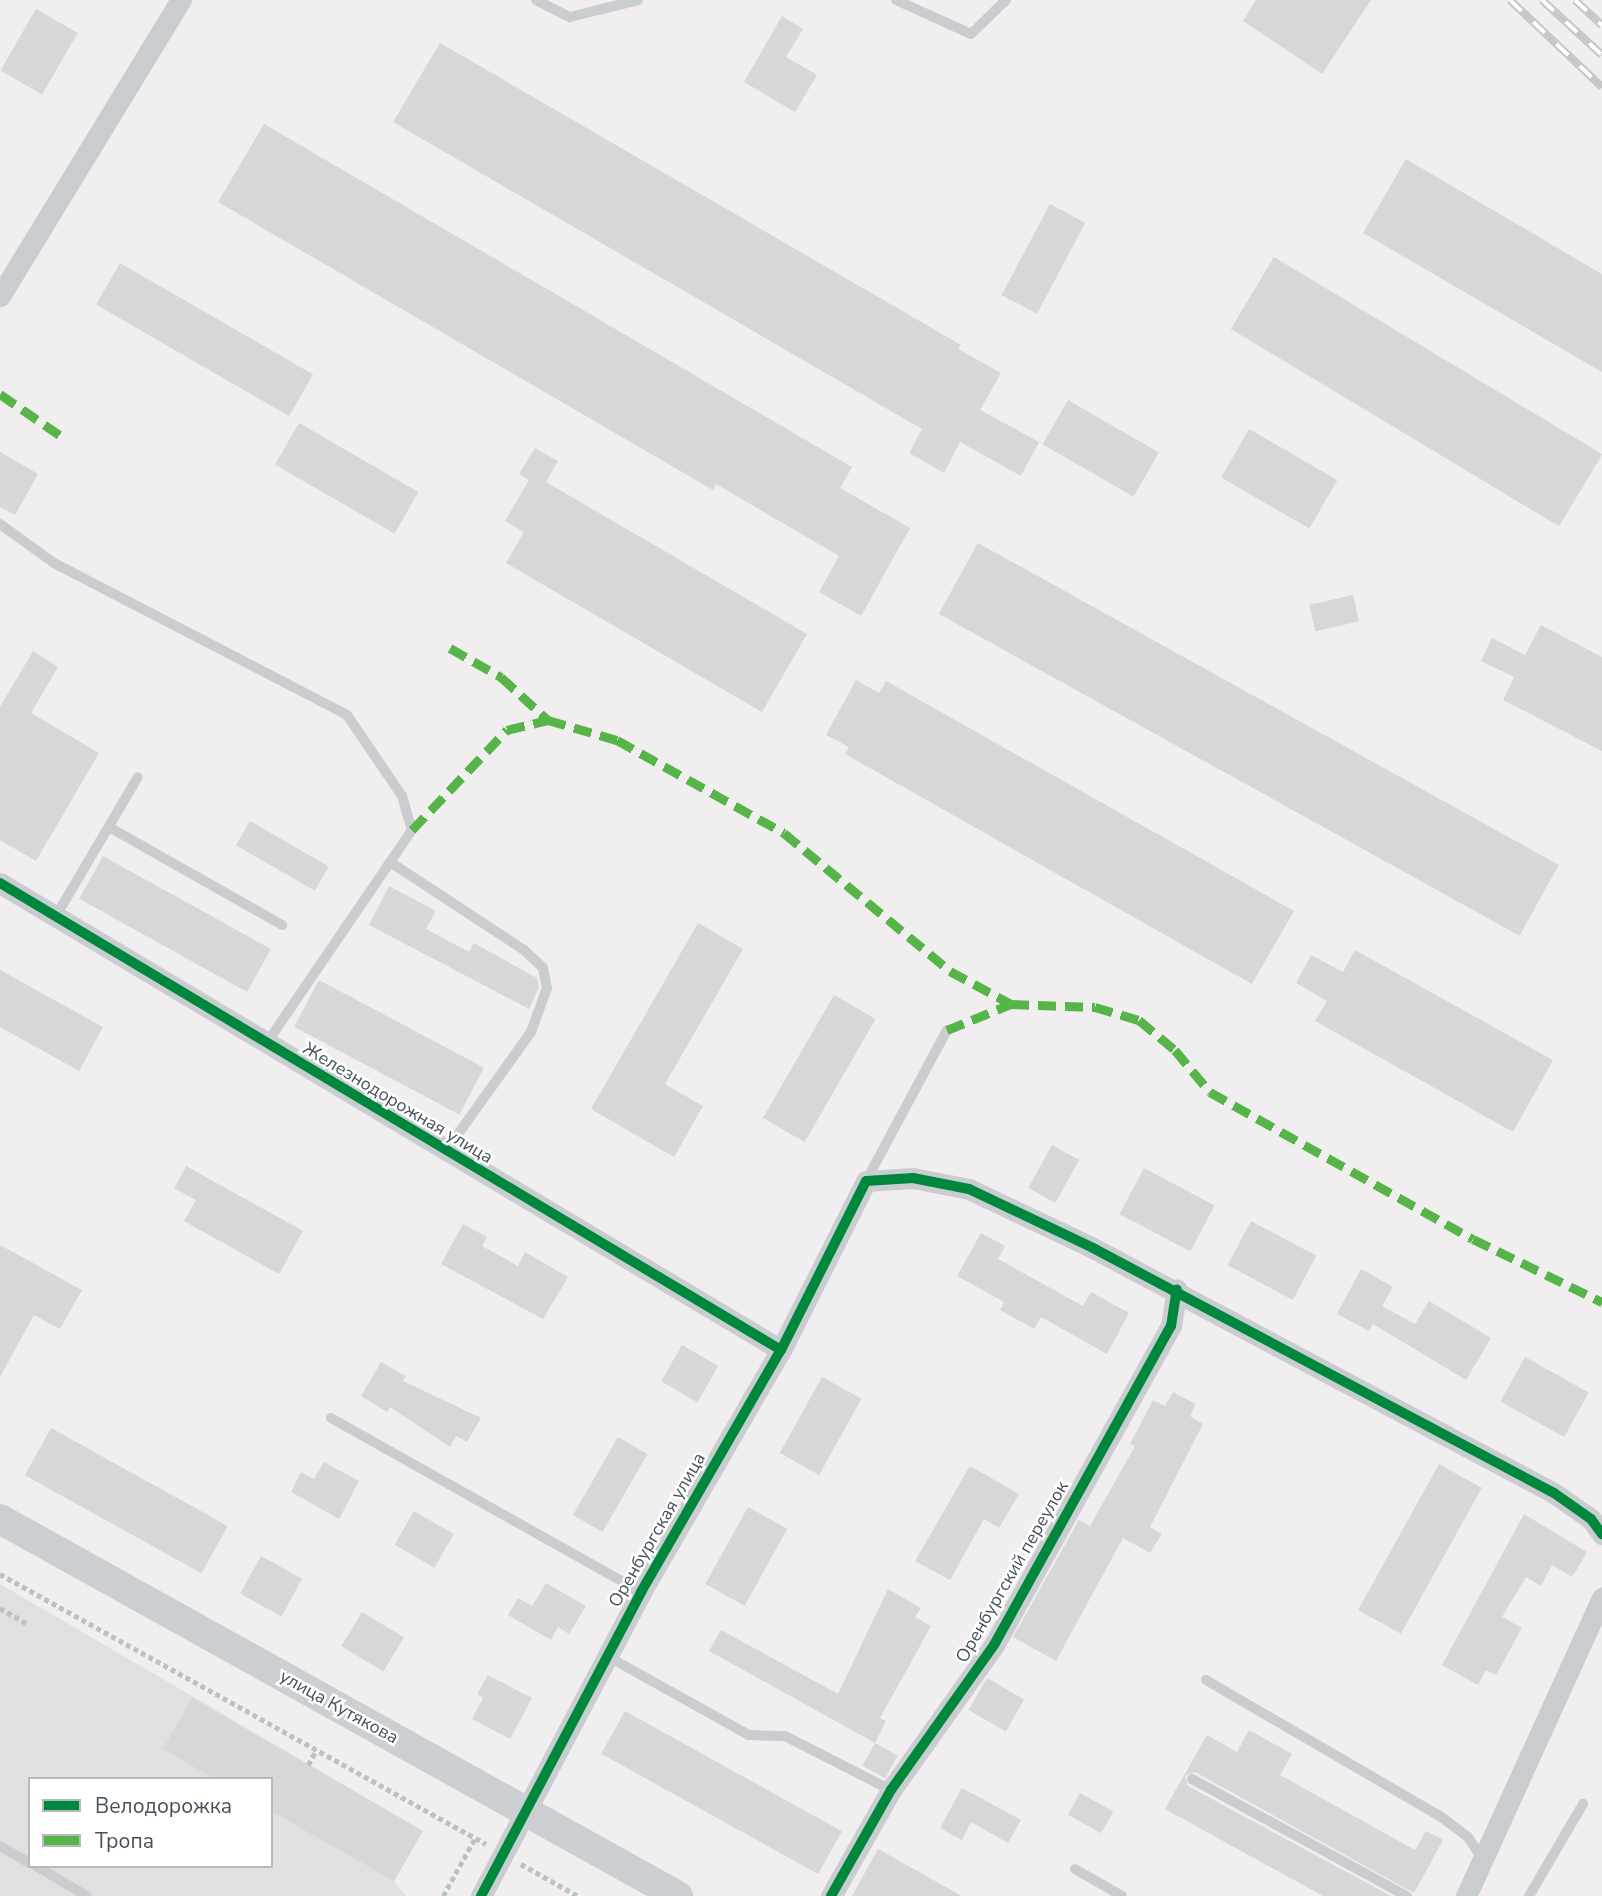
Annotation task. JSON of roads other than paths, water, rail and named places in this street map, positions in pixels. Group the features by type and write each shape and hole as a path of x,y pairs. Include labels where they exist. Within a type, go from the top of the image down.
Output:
{"main road":[{"name":"улица Кутякова","path":"0,1519 678,1896"}],"street":[{"path":"0,296 181,0"},
{"name":"Железнодорожная улица","path":"0,883 445,1152 780,1350"},
{"path":"866,1181 913,1178 969,1189 1177,1289 1554,1493 1591,1519 1602,1534"},
{"name":"Оренбургская улица","path":"481,1896 527,1811 542,1773 641,1592 780,1350 866,1181"},
{"name":"Оренбургский переулок","path":"831,1896 891,1790 994,1645 1171,1326 1177,1289"},
{"path":"1466,1896 1602,1598"}],"lane":[{"path":"536,0 570,17 638,0"},
{"path":"897,0 971,34 1006,0"},
{"path":"0,524 54,564 346,715 402,796 412,830 266,1044"},
{"path":"56,916 138,777"},
{"path":"109,827 282,925"},
{"path":"390,862 524,950 543,968 547,988 531,1032 445,1152"},
{"path":"866,1181 947,1030"},
{"path":"331,1418 641,1592"},
{"path":"607,1656 749,1735 785,1736 891,1790"},
{"path":"1206,1680 1440,1816 1468,1837 1483,1860"},
{"path":"1192,1779 1407,1896"},
{"path":"1529,1896 1583,1804"},
{"path":"0,1846 28,1862"},
{"path":"39,1868 87,1896"},
{"path":"1075,1869 1122,1896"}],"railway":[{"path":"1510,0 1602,87"},
{"path":"1542,0 1602,55"},
{"path":"1575,0 1602,25"}]}
